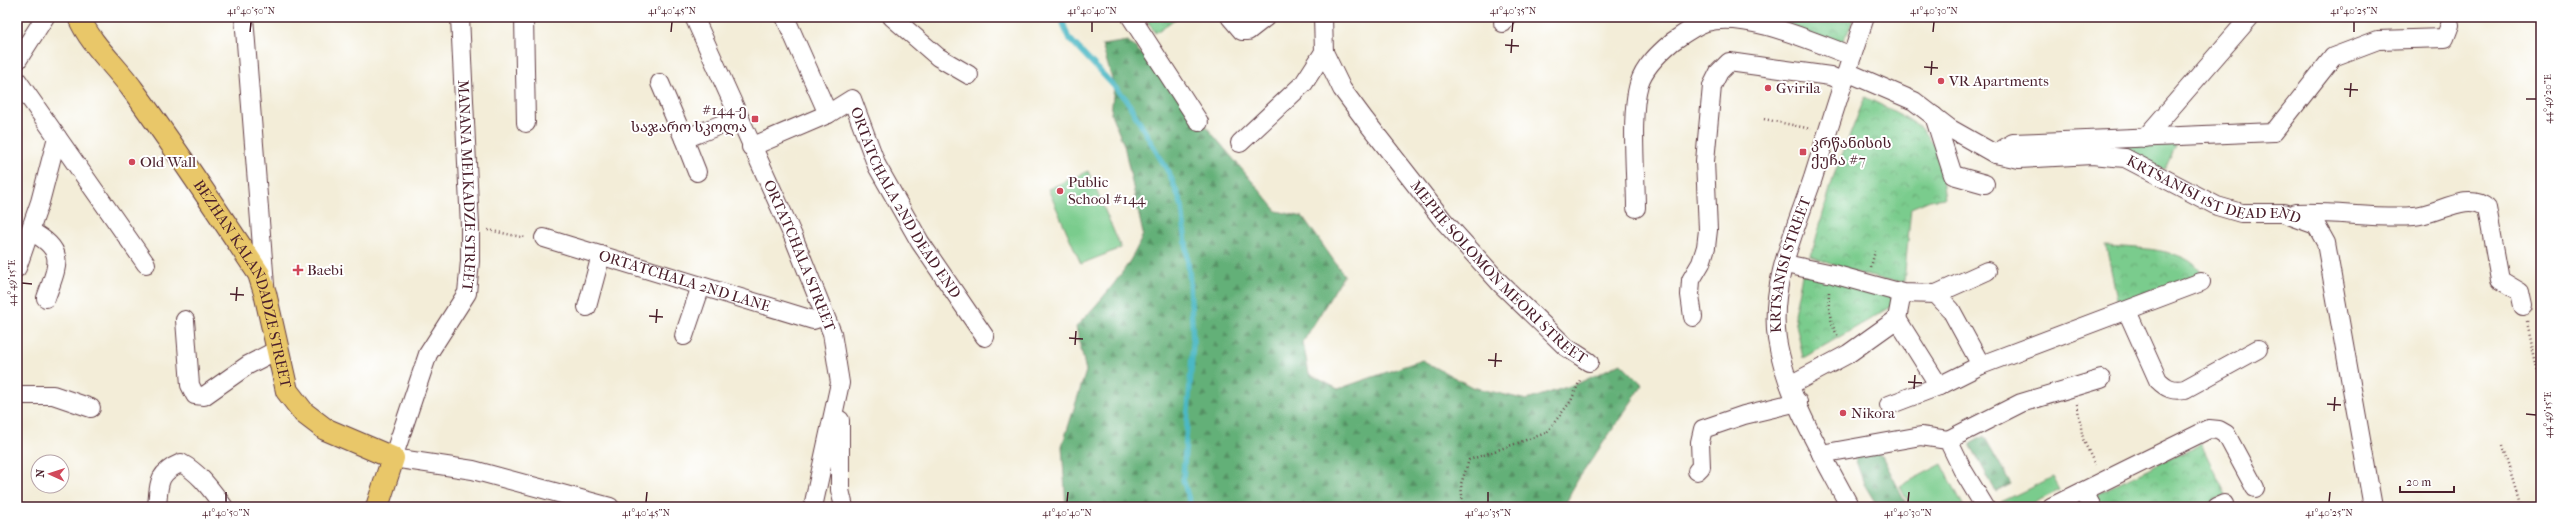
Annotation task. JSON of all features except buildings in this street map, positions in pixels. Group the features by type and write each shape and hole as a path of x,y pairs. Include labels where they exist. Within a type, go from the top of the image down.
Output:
{"main road":[{"name":"BEZHAN KALANDADZE STREET","path":"78,17 172,144 259,274 265,293 287,391 304,413 326,429 393,458"},
{"path":"377,507 393,458"}],"street":[{"path":"20,49 45,17"},
{"path":"244,17 265,293"},
{"name":"MANANA MELKADZE STREET","path":"393,458 428,354 467,293 470,261 470,226 460,17"},
{"path":"524,17 526,123"},
{"name":"ORTATCHALA STREET","path":"694,17 751,147 793,236 825,316 836,349 840,383 813,507"},
{"path":"785,17 828,114"},
{"path":"892,17 938,57 970,75"},
{"path":"1131,17 1199,122"},
{"path":"1230,17 1242,31 1248,31 1266,17"},
{"name":"MEPHE SOLOMON MEORI STREET","path":"1323,17 1324,52 1342,89 1443,220 1500,283 1566,347 1589,362"},
{"path":"1777,17 1789,34"},
{"name":"KRTSANISI STREET","path":"1850,507 1821,454 1790,385 1780,355 1775,319 1785,264 1865,17"},
{"path":"2145,138 2250,17"},
{"path":"1636,208 1635,104 1639,83 1659,52 1685,33 1706,22 1747,22 1789,34 1848,70"},
{"path":"1995,154 2013,143 2274,132 2333,57 2378,40 2445,38 2450,25"},
{"path":"1240,143 1304,83 1324,52"},
{"path":"1693,317 1690,295 1691,280 1701,262 1706,247 1708,230 1705,160 1712,86 1719,72 1730,62 1830,76 1848,70"},
{"name":"KRTSANISI 1ST DEAD END","path":"1848,70 1914,101 1934,116 1995,154 2019,159 2092,155 2125,158 2217,206 2241,213 2282,213 2316,225 2326,243 2372,507"},
{"path":"17,80 146,264"},
{"path":"660,83 697,172"},
{"name":"ORTATCHALA 2ND DEAD END","path":"751,147 828,114 852,99 877,166 920,242 984,337"},
{"path":"1934,116 1954,175 1985,184"},
{"path":"684,139 738,118"},
{"path":"17,268 30,231 57,137"},
{"path":"2282,213 2415,216 2468,202 2483,204 2487,208 2500,280 2520,292 2523,306"},
{"path":"30,231 45,239 54,248 58,264 46,298"},
{"name":"ORTATCHALA 2ND LANE","path":"544,238 813,320 825,316"},
{"path":"587,307 601,255"},
{"path":"1785,264 1833,274 1902,293 1936,294 1987,271"},
{"path":"1889,405 1939,386 1981,365 2201,282"},
{"path":"684,336 701,286"},
{"path":"1902,293 1897,319 1939,386"},
{"path":"1936,294 1951,310 1981,365"},
{"path":"2127,311 2158,380 2166,388 2175,391 2185,389 2258,349"},
{"path":"1790,385 1848,354 1897,319"},
{"path":"185,320 190,385 195,395 204,396 248,365 277,350"},
{"path":"1821,454 1921,436 1948,440 2021,403 2101,379"},
{"path":"840,383 840,490 844,507"},
{"path":"17,395 53,395 91,408"},
{"path":"1697,471 1701,467 1700,442 1703,429 1744,415 1798,402"},
{"path":"2051,507 2088,499 2103,482 2209,430 2219,430 2226,434 2255,488"},
{"path":"1948,440 1962,469 1985,507"},
{"path":"393,458 473,470 610,507"},
{"path":"157,507 161,476 169,468 181,463 192,469 204,481 224,507"}],"path":[{"path":"1764,119 1813,129"},
{"path":"495,231 523,237"},
{"path":"1828,305 1833,328 1848,354"},
{"path":"2523,306 2541,386"},
{"name":"MEPHE SOLOMON MEORI STREET","path":"1463,507 1461,484 1469,460 1546,433 1571,401 1589,362"},
{"path":"2074,388 2083,439 2103,482"},
{"path":"2503,445 2522,507"}],"green space":[{"path":"1145,17 1178,17 1155,33"},
{"path":"1723,17 1853,17 1849,31 1841,43"},
{"path":"1128,41 1156,67 1277,211 1303,217 1344,275 1303,342 1309,374 1338,389 1422,360 1472,387 1527,400 1579,383 1621,363 1643,385 1577,481 1564,507 1066,507 1062,446 1086,371 1076,327 1105,295 1123,272 1131,260 1143,234 1124,145 1111,114 1114,86 1102,45"},
{"path":"1865,97 1896,112 1917,125 1932,142 1940,163 1945,198 1930,200 1911,208 1904,282 1892,281 1857,273 1811,256 1834,175"},
{"path":"2178,141 2165,169 2007,150"},
{"path":"1088,171 1121,248 1081,264 1048,189"},
{"path":"2106,246 2158,250 2184,258 2194,264 2201,273 2118,303"},
{"path":"1803,270 1905,299 1803,358 1794,314"},
{"path":"1984,436 2011,484 1996,492 1970,444"},
{"path":"2201,444 2226,495 2200,507 2101,507 2095,495"},
{"path":"1862,453 1877,454 1882,456 1908,507 1878,507 1864,484 1854,455"},
{"path":"1942,464 1964,507 1911,507 1900,486"},
{"path":"2053,477 2060,490 2025,507 2003,506 2001,502"}],"waterway":[{"path":"1061,17 1068,37 1126,99 1170,175 1182,206 1190,282 1193,343 1183,479 1191,507"}],"place":[{"name":"VR Apartments","path":"1941,81"},
{"name":"Gvirila","path":"1768,88"},
{"name":"#144-ე საჯარო სკოლა","path":"755,119"},
{"name":"კრწანისის ქუჩა #7","path":"1803,152"},
{"name":"Old Wall","path":"132,162"},
{"name":"Public School #144","path":"1060,191"},
{"name":"Baebi","path":"298,270"},
{"name":"Nikora","path":"1843,413"}]}
